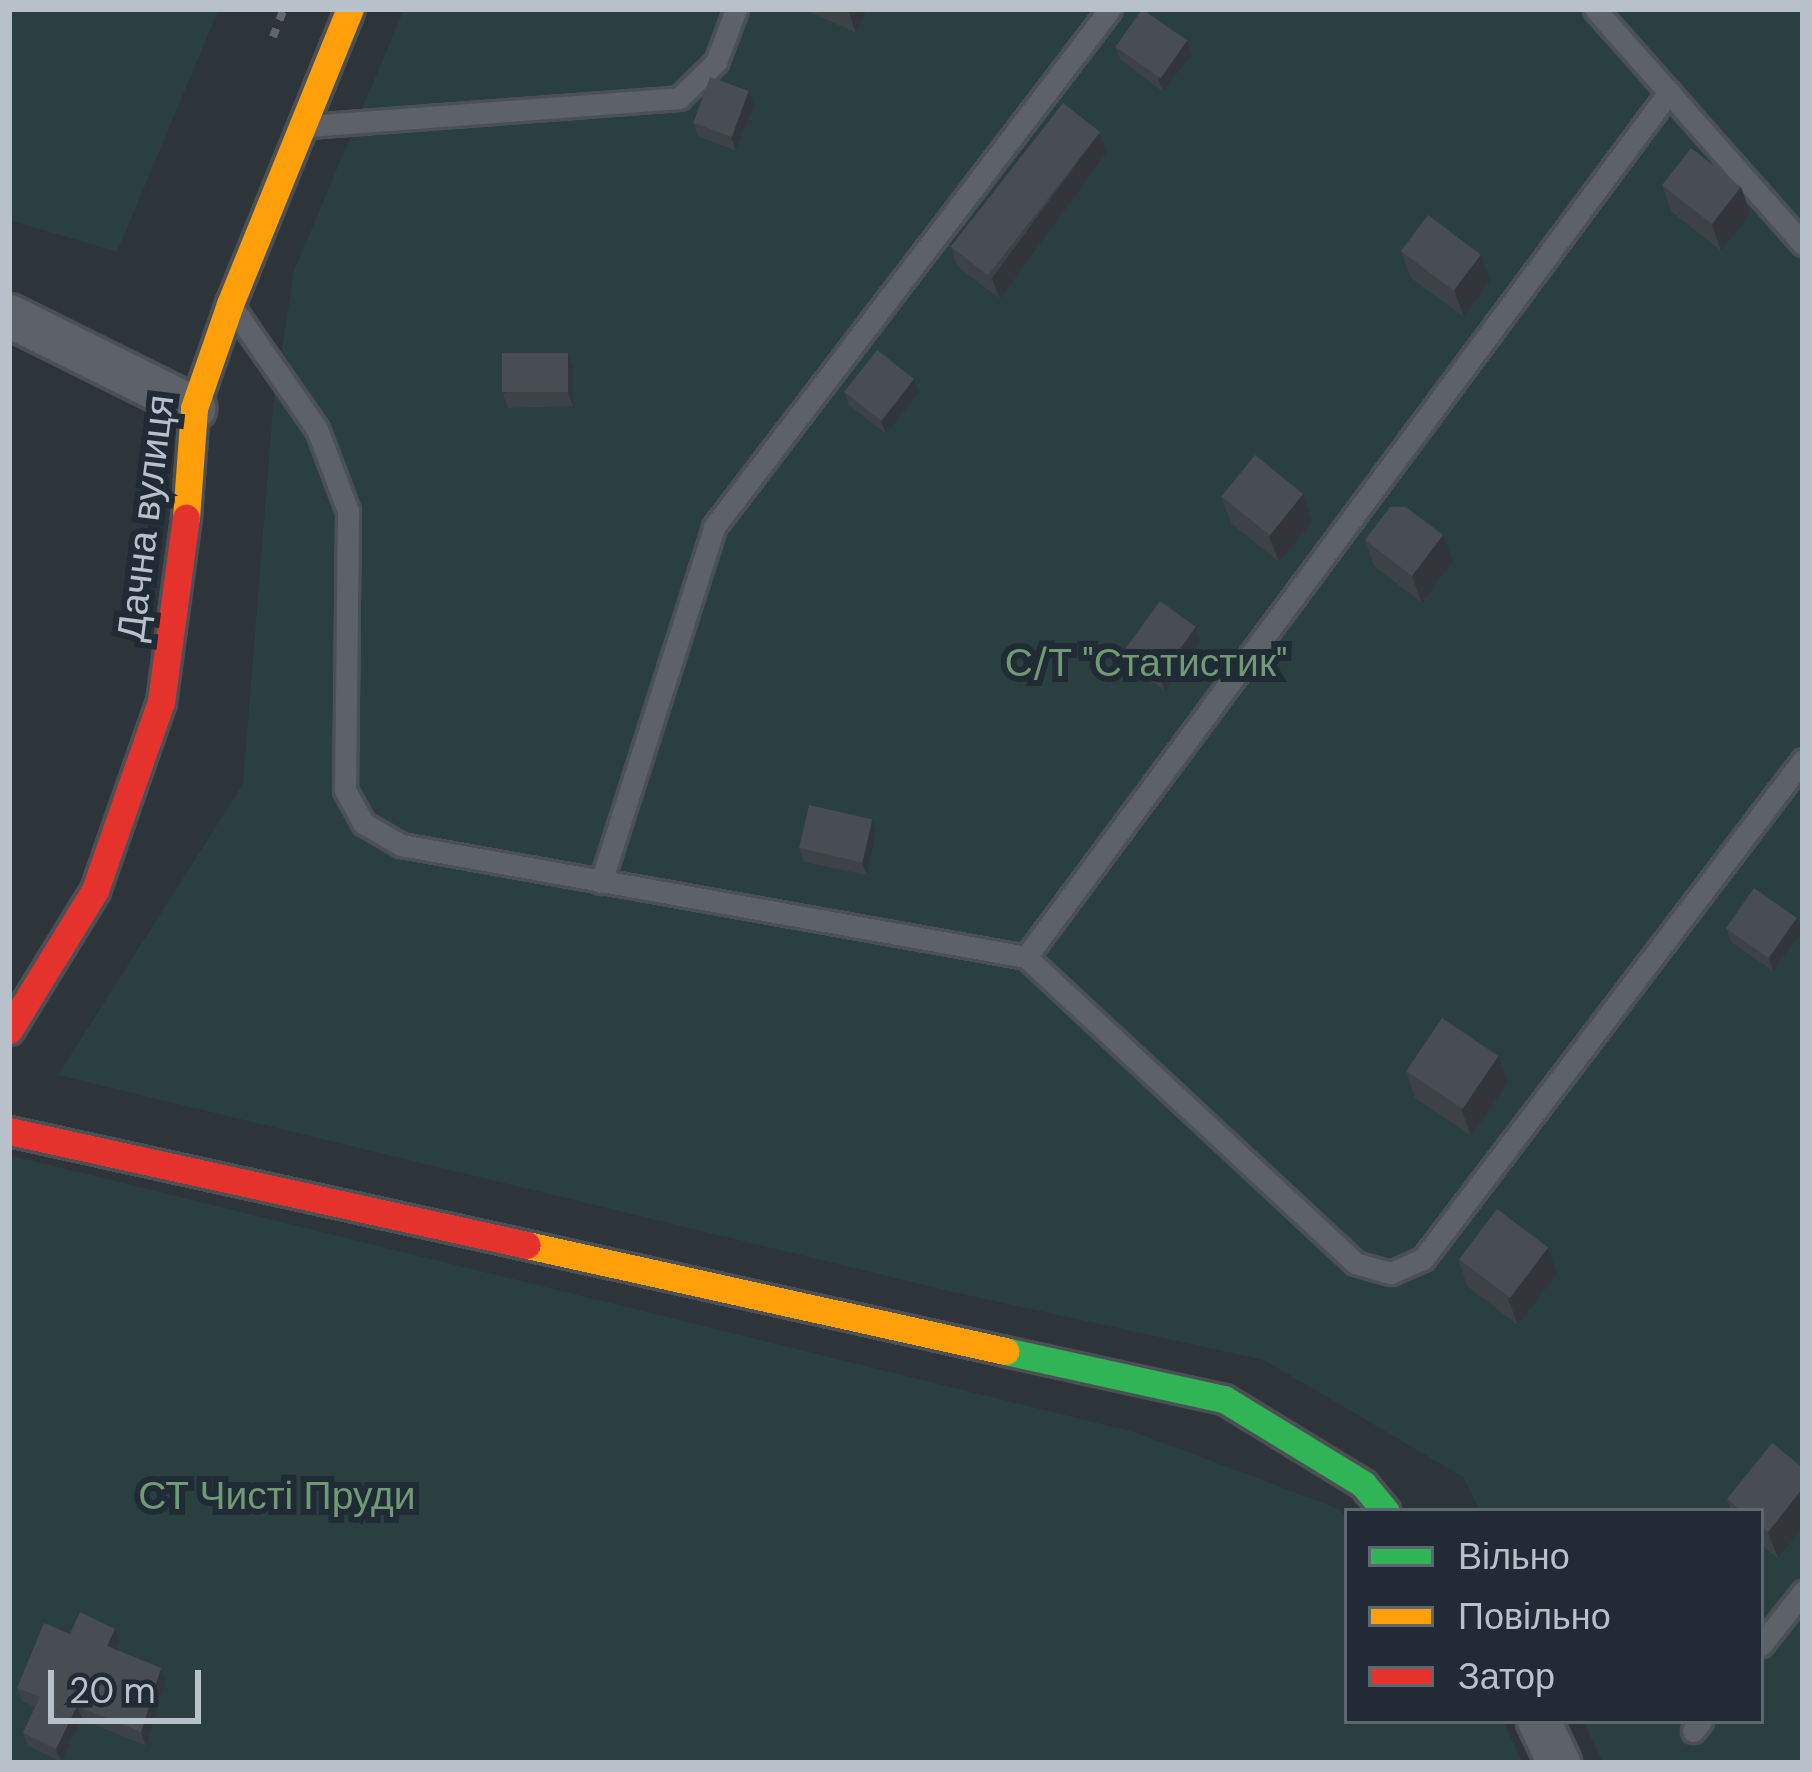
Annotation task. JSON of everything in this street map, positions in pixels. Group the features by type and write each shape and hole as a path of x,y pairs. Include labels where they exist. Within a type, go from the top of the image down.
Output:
{"street":[{"name":"Дачна вулиця","path":"9,1030 94,890 161,702 185,530 194,408 230,304 350,9"},
{"path":"9,316 194,408"},
{"path":"9,1131 1223,1399 1363,1484 1383,1508"},
{"path":"1540,1724 1559,1763"}],"lane":[{"path":"302,126 679,98 716,62 736,9"},
{"path":"601,882 714,526 1110,9"},
{"path":"1595,9 1803,244"},
{"path":"1026,957 1669,92"},
{"path":"230,304 317,429 348,511 345,790 363,823 401,845 1026,957 1355,1263 1391,1273 1423,1259 1803,760"},
{"path":"1764,1641 1803,1592"}],"green space":[{"path":"9,9 219,9 117,252 9,220"},
{"name":"С/Т \"Статистик\"","path":"404,9 1803,9 1803,1763 1603,1763 1584,1724 1764,1724 1764,1508 1478,1508 1463,1477 1264,1360 953,1292 58,1075 243,784 273,407 294,271"},
{"name":"СТ Чисті Пруди","path":"9,1155 1134,1432 1339,1509 1344,1515 1344,1724 1504,1724 1523,1763 9,1763"}],"building":[{"path":"1142,9 1187,41 1161,78 1116,47"},
{"path":"710,77 749,91 732,137 693,123"},
{"path":"1063,103 1100,132 988,275 951,246"},
{"path":"1691,148 1741,187 1712,224 1662,185"},
{"path":"1428,215 1481,255 1454,291 1401,251"},
{"path":"877,350 914,379 881,421 844,392"},
{"path":"502,353 568,353 568,392 502,392"},
{"path":"1255,455 1303,494 1270,535 1222,496"},
{"path":"1390,507 1406,507 1443,535 1412,576 1365,540"},
{"path":"1160,601 1196,627 1159,677 1124,651"},
{"path":"809,805 872,820 862,862 799,848"},
{"path":"1754,888 1797,918 1768,958 1726,928"},
{"path":"1442,1018 1498,1056 1463,1109 1406,1071"},
{"path":"1497,1209 1548,1248 1510,1298 1459,1259"},
{"path":"1772,1443 1803,1468 1803,1488 1768,1532 1764,1508 1738,1508 1727,1499"},
{"path":"80,1612 115,1629 107,1646 161,1668 141,1732 77,1706 56,1749 23,1733 40,1697 17,1688 44,1623 70,1634"}],"traffic: fast":[{"path":"1005,1351 1224,1399 1363,1484 1383,1508"}],"traffic: slow":[{"path":"186,518 194,408 230,304 350,9"},
{"path":"527,1245 1005,1351"}],"traffic: jam":[{"path":"9,1030 95,890 161,702 186,518"},
{"path":"9,1131 527,1245"}]}
